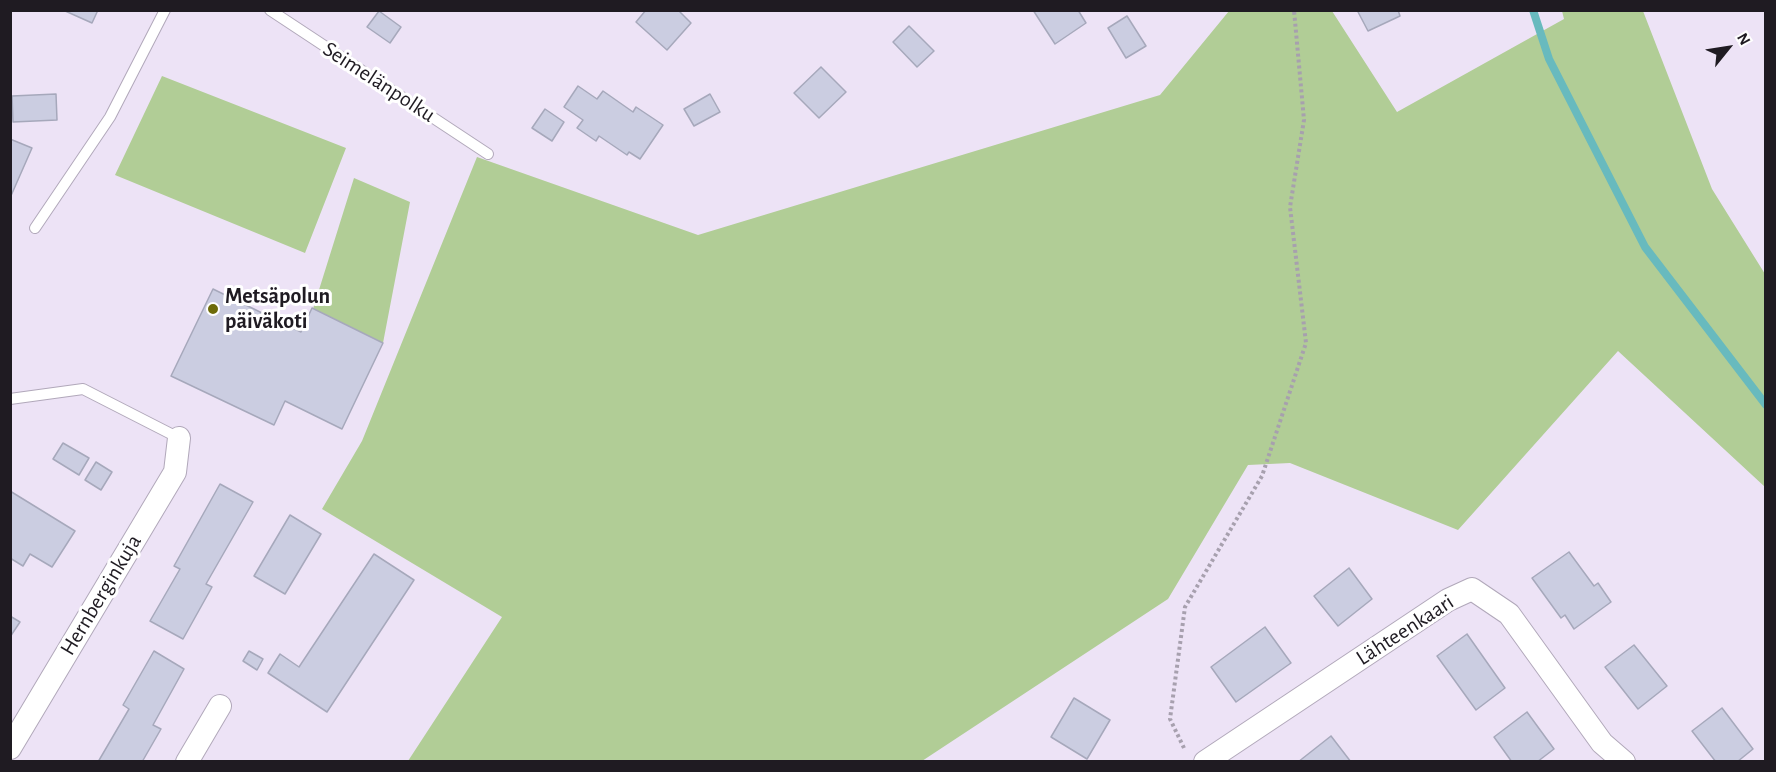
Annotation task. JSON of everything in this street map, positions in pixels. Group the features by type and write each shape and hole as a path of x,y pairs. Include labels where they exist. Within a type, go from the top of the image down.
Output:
{"street":[{"name":"Hernberginkuja","path":"10,748 175,472 179,438"},
{"name":"Lähteenkaari","path":"1195,756 1448,600 1473,589 1509,614 1602,743 1624,762"},
{"path":"187,762 220,706"}],"lane":[{"path":"35,228 110,117 165,10"},
{"name":"Seimelänpolku","path":"270,10 488,154"},
{"path":"10,399 83,389 179,438"}],"path":[{"path":"1195,756 1170,719 1185,607 1262,476 1306,343 1290,207 1304,120 1294,10"}],"green space":[{"path":"1229,11 1332,11 1397,112 1564,19 1562,11 1643,11 1712,189 1765,274 1765,487 1618,351 1458,530 1290,463 1248,465 1168,599 922,761 408,761 502,617 322,509 362,441 477,157 698,235 1160,95"},
{"path":"162,76 346,148 305,253 115,175"},
{"path":"354,178 410,202 383,343 313,309"}],"building":[{"path":"63,10 98,10 92,23"},
{"path":"646,10 678,10 691,23 667,50 636,22"},
{"path":"1033,10 1078,10 1086,23 1055,44"},
{"path":"1357,10 1398,10 1400,16 1368,31"},
{"path":"379,11 401,27 390,43 367,27"},
{"path":"1127,16 1146,46 1126,58 1108,28"},
{"path":"909,26 934,51 917,67 893,42"},
{"path":"821,67 846,92 819,118 794,93"},
{"path":"578,86 597,99 603,91 633,112 636,107 663,125 640,159 629,152 627,155 599,136 596,141 577,128 583,120 564,107"},
{"path":"56,94 57,120 13,122 12,96"},
{"path":"710,94 720,112 694,126 684,109"},
{"path":"545,109 564,122 552,141 532,128"},
{"path":"10,139 32,148 10,198"},
{"path":"213,289 301,332 312,308 383,343 342,429 285,401 274,425 171,376"},
{"path":"63,443 89,458 79,475 53,459"},
{"path":"96,462 112,472 101,490 85,480"},
{"path":"220,484 253,502 206,584 212,587 183,639 150,621 180,569 174,566"},
{"path":"10,491 75,531 52,567 30,554 23,566 10,558"},
{"path":"290,515 321,534 285,594 254,576"},
{"path":"1569,552 1594,586 1598,583 1611,602 1574,629 1565,615 1561,618 1532,578"},
{"path":"374,554 414,580 327,712 268,673 280,654 299,667"},
{"path":"1349,568 1372,599 1338,626 1314,596"},
{"path":"10,616 20,622 10,637"},
{"path":"1265,627 1291,663 1236,702 1211,667"},
{"path":"1467,634 1505,688 1476,710 1437,656"},
{"path":"1634,645 1667,686 1638,709 1605,667"},
{"path":"154,651 184,669 153,725 161,729 142,762 98,762 129,709 123,705"},
{"path":"249,651 263,659 257,670 243,661"},
{"path":"1074,698 1110,720 1087,759 1051,737"},
{"path":"1722,708 1753,749 1737,762 1716,762 1692,731"},
{"path":"1527,712 1554,749 1537,762 1512,762 1494,737"},
{"path":"1331,736 1351,762 1298,762"}],"waterway":[{"path":"1533,10 1549,59 1645,247 1766,405"}],"place":[{"name":"Metsäpolun päiväkoti","path":"213,309"}]}
